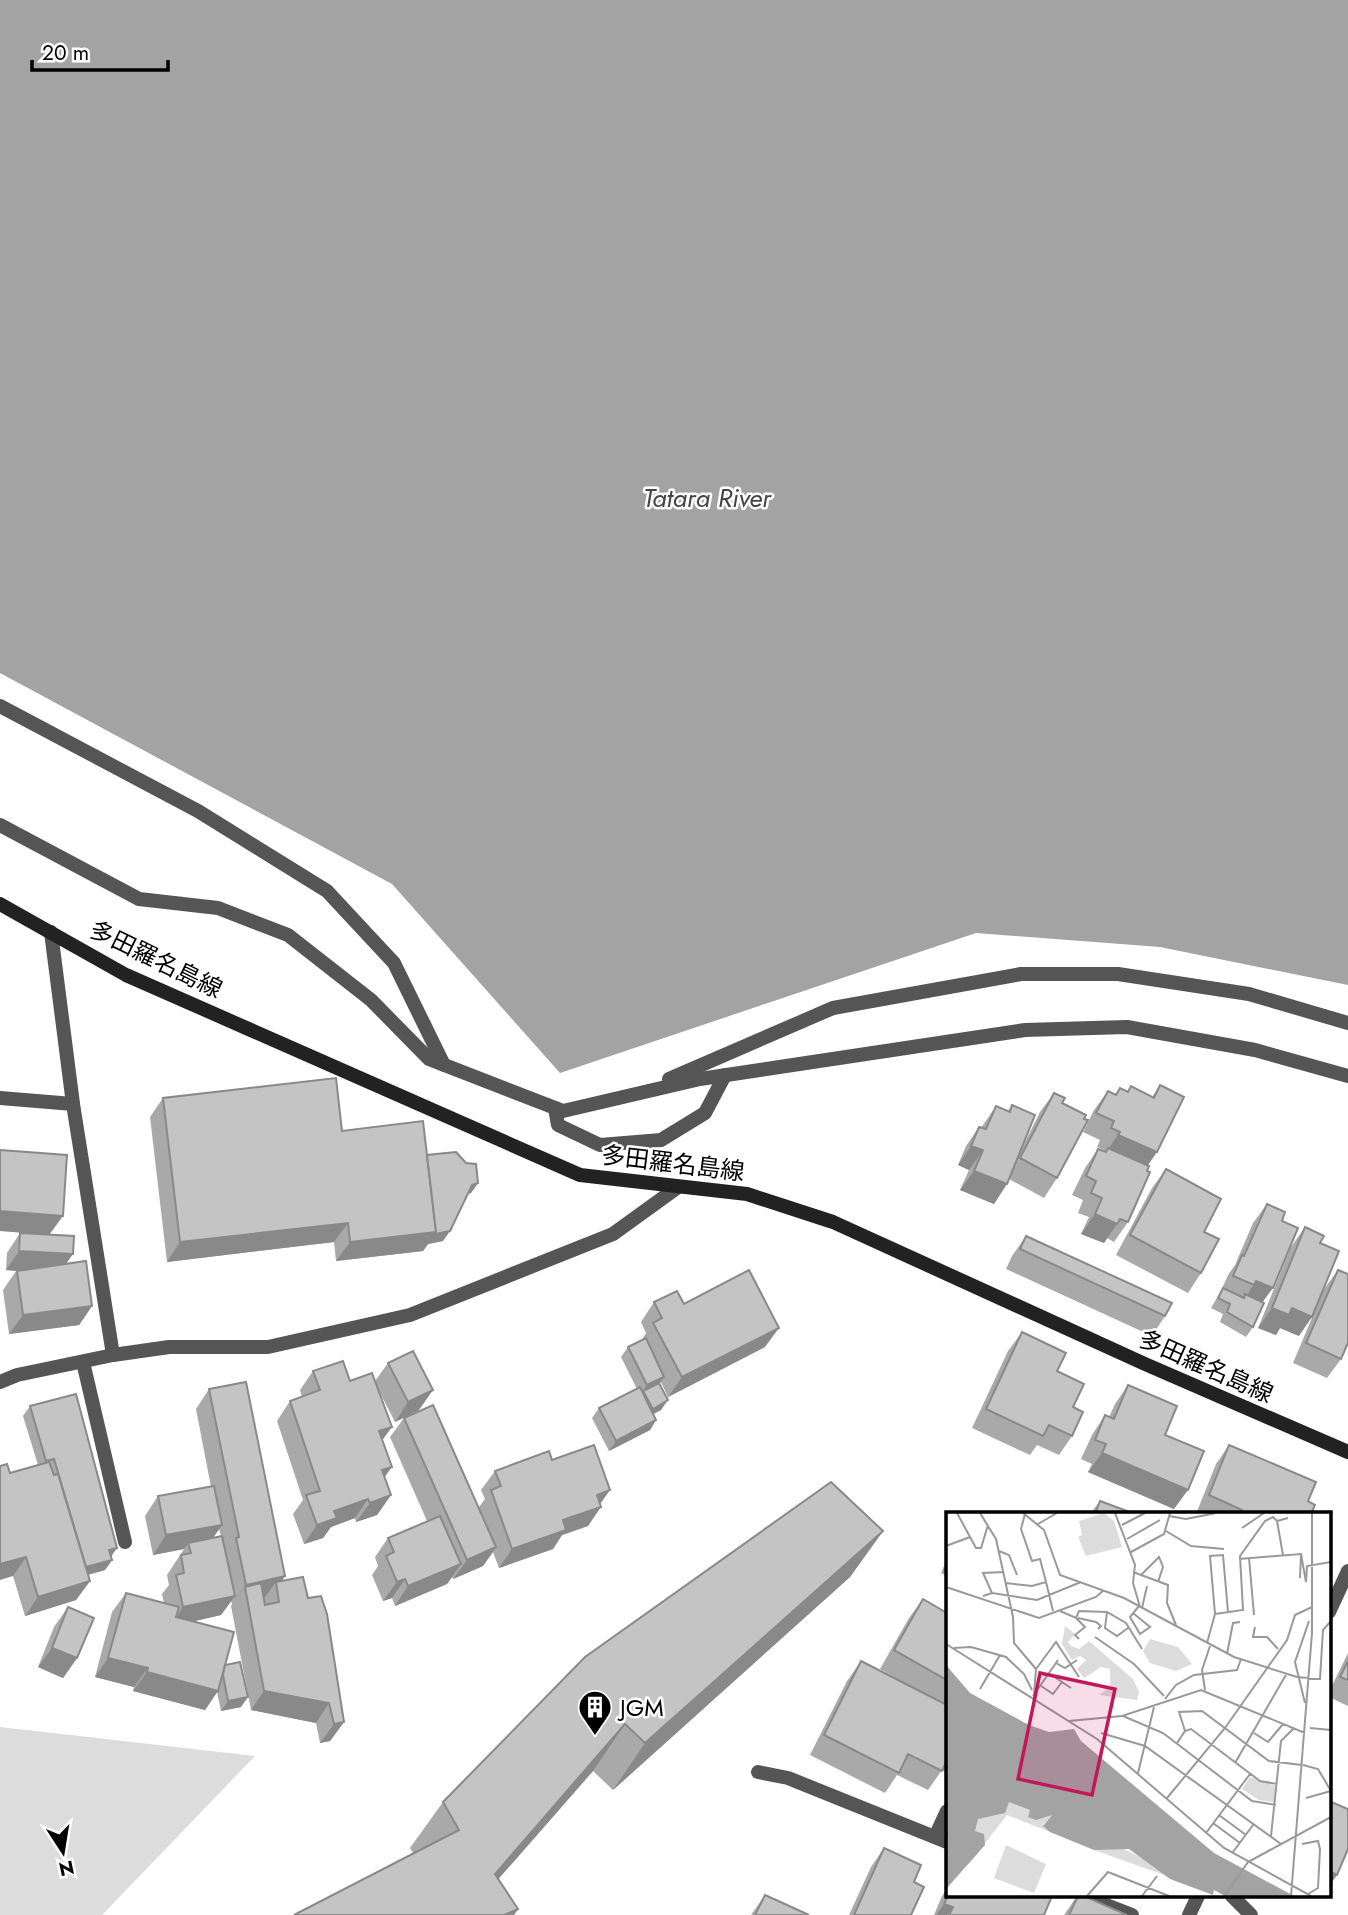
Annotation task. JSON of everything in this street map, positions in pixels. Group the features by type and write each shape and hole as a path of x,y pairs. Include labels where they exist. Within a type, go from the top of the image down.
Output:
{"main road":[{"name":"多田羅名島線","path":"0,904 127,975 580,1175 747,1194 833,1222 1145,1364 1348,1452"}],"street":[{"path":"0,706 198,811 327,891 394,963 444,1065"},
{"path":"0,825 139,899 218,908 288,935 372,1000 429,1059 563,1111 725,1075 1026,1030 1127,1027 1255,1049 1348,1076"},
{"path":"51,932 73,1104 113,1355"},
{"path":"635,1094 833,1008 1021,975 1118,974 1249,994 1348,1023"},
{"path":"555,1108 558,1125 600,1145 661,1140 705,1113 725,1075"},
{"path":"0,1098 73,1104"},
{"path":"0,1382 16,1375 113,1355 169,1347 268,1347 410,1315 613,1234 678,1187"},
{"path":"83,1362 125,1542"},
{"path":"1330,1610 1348,1571"},
{"path":"758,1773 788,1778 941,1839 946,1816"},
{"path":"1088,1898 1132,1915"},
{"path":"1189,1915 1197,1898"},
{"path":"1234,1898 1251,1915"}],"shaded area":[{"path":"0,1727 255,1756 102,1915 0,1915"}],"water":[{"name":"Tatara River","path":"0,0 1348,0 1348,985 1160,947 976,933 560,1073 392,884 0,673"}],"building":[{"path":"336,1078 342,1131 423,1121 436,1232 350,1242 348,1223 180,1242 163,1098"},
{"path":"1160,1085 1184,1097 1157,1152 1118,1135 1120,1132 1111,1128 1114,1121 1096,1113 1108,1091 1116,1095 1120,1088 1128,1092 1131,1086 1154,1098"},
{"path":"1054,1093 1065,1098 1062,1103 1086,1115 1084,1119 1088,1120 1057,1178 1020,1158"},
{"path":"1012,1105 1035,1115 1007,1184 974,1171 983,1150 971,1146 979,1127 986,1129 996,1106 1010,1112"},
{"path":"1108,1148 1149,1166 1147,1171 1150,1172 1128,1222 1120,1219 1117,1224 1095,1214 1102,1198 1091,1193 1096,1181 1086,1176 1098,1149 1106,1152"},
{"path":"0,1150 67,1155 63,1216 0,1211"},
{"path":"456,1152 466,1163 476,1164 478,1183 472,1185 450,1231 435,1234 427,1155"},
{"path":"1166,1169 1221,1199 1204,1232 1219,1239 1201,1273 1130,1235"},
{"path":"1267,1204 1285,1212 1282,1221 1298,1228 1273,1288 1256,1281 1254,1285 1233,1276"},
{"path":"1305,1227 1324,1236 1320,1243 1339,1251 1312,1317 1292,1308 1289,1315 1272,1308"},
{"path":"20,1233 74,1236 73,1254 19,1251"},
{"path":"1026,1236 1172,1303 1165,1316 1020,1249"},
{"path":"86,1261 92,1306 23,1315 17,1271"},
{"path":"749,1270 779,1328 682,1377 653,1323 662,1318 654,1302 677,1291 684,1304"},
{"path":"1338,1270 1348,1274 1348,1343 1341,1359 1306,1343"},
{"path":"1223,1288 1244,1298 1245,1294 1264,1303 1253,1327 1227,1312 1230,1304 1218,1298"},
{"path":"1022,1332 1066,1353 1057,1371 1084,1384 1073,1407 1083,1412 1072,1436 1049,1425 1043,1436 986,1409"},
{"path":"646,1338 664,1377 647,1385 628,1347"},
{"path":"413,1351 433,1390 408,1402 388,1363"},
{"path":"343,1361 350,1381 372,1373 392,1427 379,1431 392,1467 382,1470 391,1495 370,1503 368,1499 334,1511 337,1518 317,1525 306,1495 320,1491 290,1401 320,1390 313,1371"},
{"path":"246,1382 285,1576 246,1585 209,1389"},
{"path":"659,1383 668,1400 653,1409 643,1391"},
{"path":"1128,1385 1177,1406 1165,1435 1204,1451 1188,1490 1102,1453 1106,1444 1095,1440 1105,1415 1114,1419"},
{"path":"640,1387 656,1420 616,1441 599,1408"},
{"path":"76,1394 117,1548 109,1550 112,1560 86,1567 54,1459 46,1461 30,1406"},
{"path":"433,1405 496,1547 467,1560 404,1418"},
{"path":"594,1445 610,1490 597,1495 601,1507 563,1520 566,1530 512,1549 491,1490 501,1486 495,1471 549,1451 552,1460"},
{"path":"1229,1445 1316,1482 1308,1501 1315,1505 1312,1512 1241,1512 1242,1510 1209,1495"},
{"path":"49,1462 54,1475 58,1474 90,1581 38,1597 26,1557 0,1564 0,1466 7,1464 10,1473"},
{"name":"JGM","path":"831,1482 883,1531 645,1743 625,1724 495,1874 518,1909 504,1915 294,1915 459,1830 443,1802 585,1657"},
{"path":"214,1486 222,1525 166,1535 158,1496"},
{"path":"1100,1501 1130,1512 1096,1512"},
{"path":"440,1516 461,1564 408,1586 405,1579 397,1582 386,1556 394,1552 388,1538"},
{"path":"222,1536 235,1596 183,1607 176,1575 184,1573 181,1555 191,1553 188,1543"},
{"path":"303,1577 308,1598 321,1596 327,1614 344,1722 334,1724 329,1703 264,1691 245,1587 261,1583 265,1605 279,1602 276,1582"},
{"path":"126,1593 179,1607 176,1617 234,1632 218,1691 147,1672 148,1668 108,1658"},
{"path":"923,1599 946,1612 946,1679 894,1650"},
{"path":"68,1607 94,1618 77,1658 52,1648"},
{"path":"861,1661 946,1704 946,1762 942,1771 908,1754 899,1773 824,1735"},
{"path":"1348,1661 1348,1680 1340,1677"},
{"path":"240,1662 248,1697 228,1701 223,1675 225,1665"},
{"path":"1330,1801 1348,1809 1348,1849 1337,1875 1330,1872"},
{"path":"884,1848 921,1865 914,1882 924,1887 911,1915 854,1915"},
{"path":"765,1895 809,1915 755,1915"},
{"path":"947,1898 1051,1898 1044,1915 949,1915 953,1907 944,1904"},
{"path":"1077,1898 1089,1898 1127,1915 1069,1915"}],"place":[{"name":"JGM","path":"595,1737"}]}
